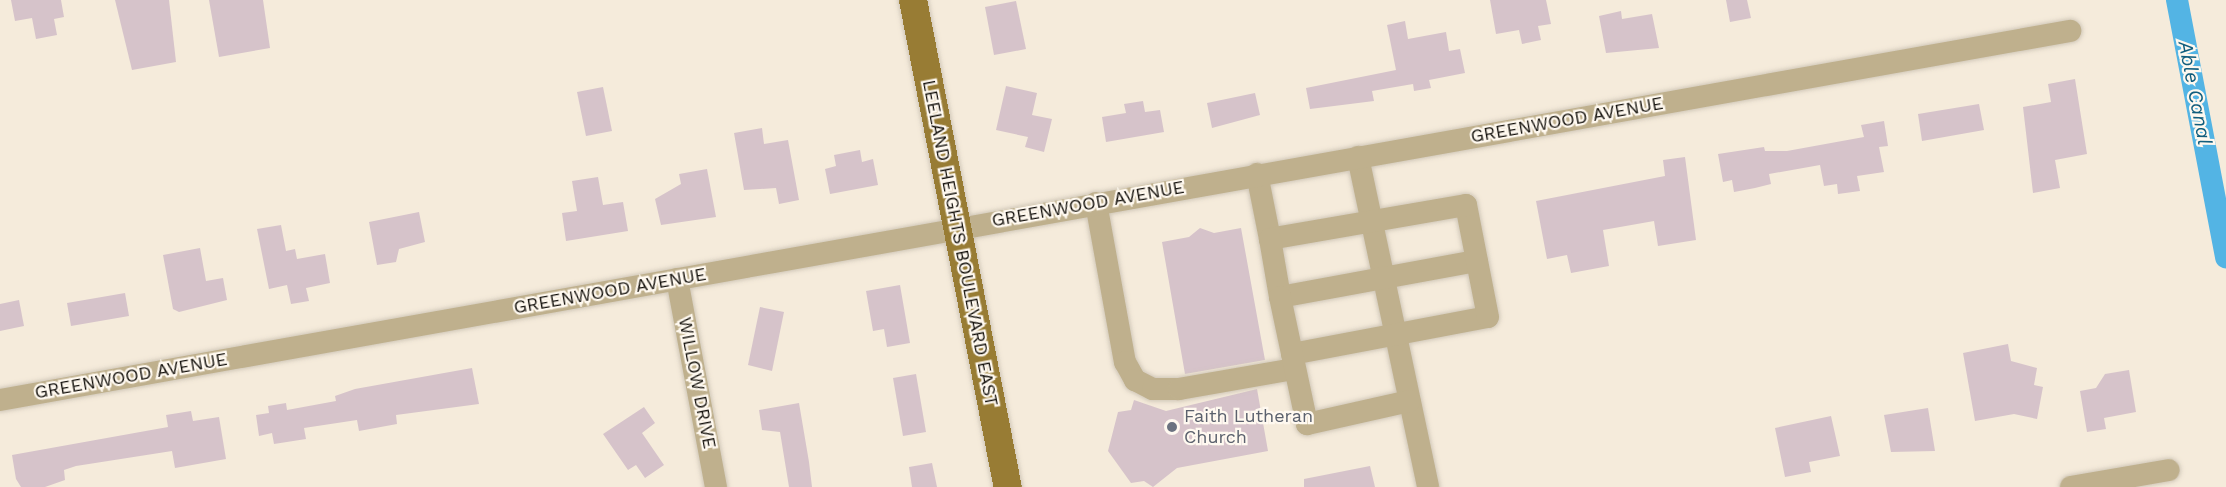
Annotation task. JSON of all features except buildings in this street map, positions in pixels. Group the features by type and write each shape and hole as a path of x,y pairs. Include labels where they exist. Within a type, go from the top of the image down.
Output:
{"main road":[{"name":"LEELAND HEIGHTS BOULEVARD EAST","path":"913,0 1008,487"}],"street":[{"name":"GREENWOOD AVENUE","path":"0,400 957,227 2070,32"},
{"path":"1358,157 1428,487"},
{"path":"1257,174 1307,424 1409,401"},
{"path":"1096,203 1125,363 1135,380 1153,389 1179,389 1293,362 1395,332 1488,317 1466,205 1270,239"},
{"path":"1280,297 1477,261"},
{"name":"WILLOW DRIVE","path":"677,279 717,487"},
{"path":"2071,487 2169,470"}],"waterway":[{"name":"Able Canal","path":"2177,0 2226,257"}],"place":[{"name":"Faith Lutheran Church","path":"1172,427"}]}
